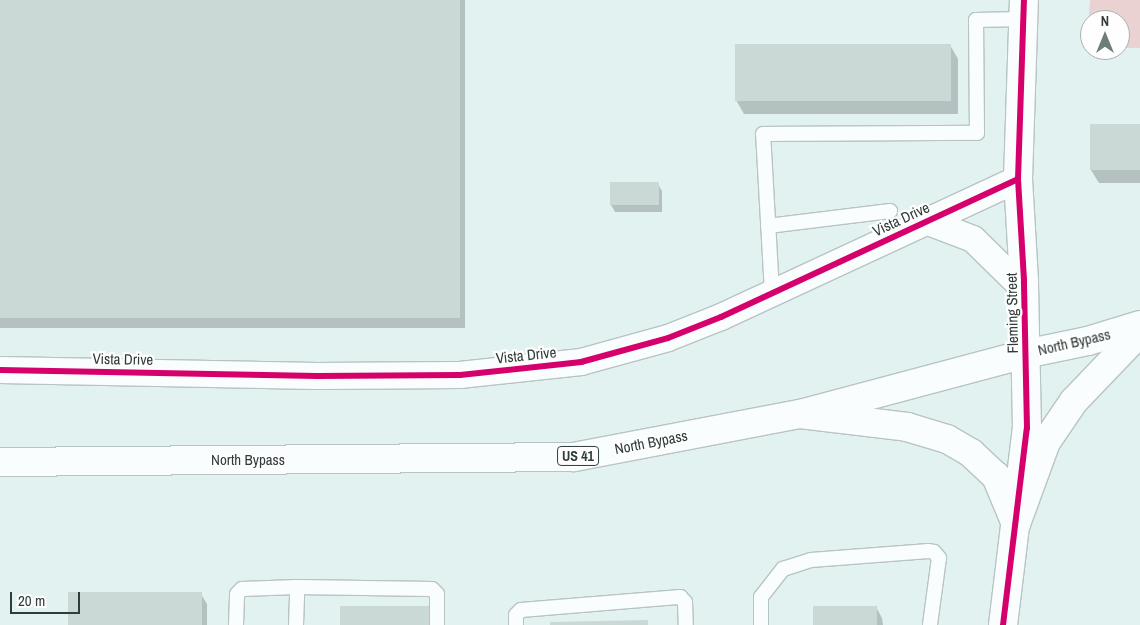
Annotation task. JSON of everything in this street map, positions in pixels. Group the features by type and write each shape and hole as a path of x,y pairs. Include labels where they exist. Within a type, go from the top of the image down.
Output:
{"main road":[{"name":"Fleming Street","path":"1003,625 1027,428 1024,289 1018,179 1024,9"},
{"name":"North Bypass","path":"0,462 574,457 800,414 1025,354 1088,341 1140,325"},
{"path":"1016,524 1046,442 1074,401 1140,332"},
{"path":"800,414 907,427 947,439 972,453 996,476 1016,524"}],"street":[{"name":"Vista Drive","path":"0,370 318,376 460,375 581,362 668,338 772,293 1018,179"},
{"path":"926,222 973,239 1024,289"}],"lane":[{"path":"772,293 763,134 977,133 976,20 1024,9"},
{"path":"768,226 890,211"},
{"path":"761,625 761,597 783,569 811,560 929,551 934,552 938,558 930,625"},
{"path":"296,625 297,587"},
{"path":"236,625 237,594 242,589 297,587 432,589 437,594 437,625"},
{"path":"516,625 516,615 521,610 680,597 685,602 686,625"}],"shaded area":[{"path":"1090,0 1140,0 1140,48 1130,48 1130,10 1089,10"}],"building":[{"path":"0,0 460,0 460,318 0,318"},
{"path":"735,44 951,44 951,101 735,101"},
{"path":"1090,124 1140,124 1140,170 1090,170"},
{"path":"610,182 659,182 659,205 610,205"},
{"path":"68,592 202,592 202,625 68,625"},
{"path":"340,606 434,606 434,625 340,625"},
{"path":"813,606 877,606 877,625 813,625"},
{"path":"648,620 648,625 550,625 550,622"}],"cycle path":[{"path":"1003,625 1027,428 1024,280 1018,179 1024,0"},
{"path":"0,370 317,376 460,375 581,362 668,338 721,317 1018,179"}]}
